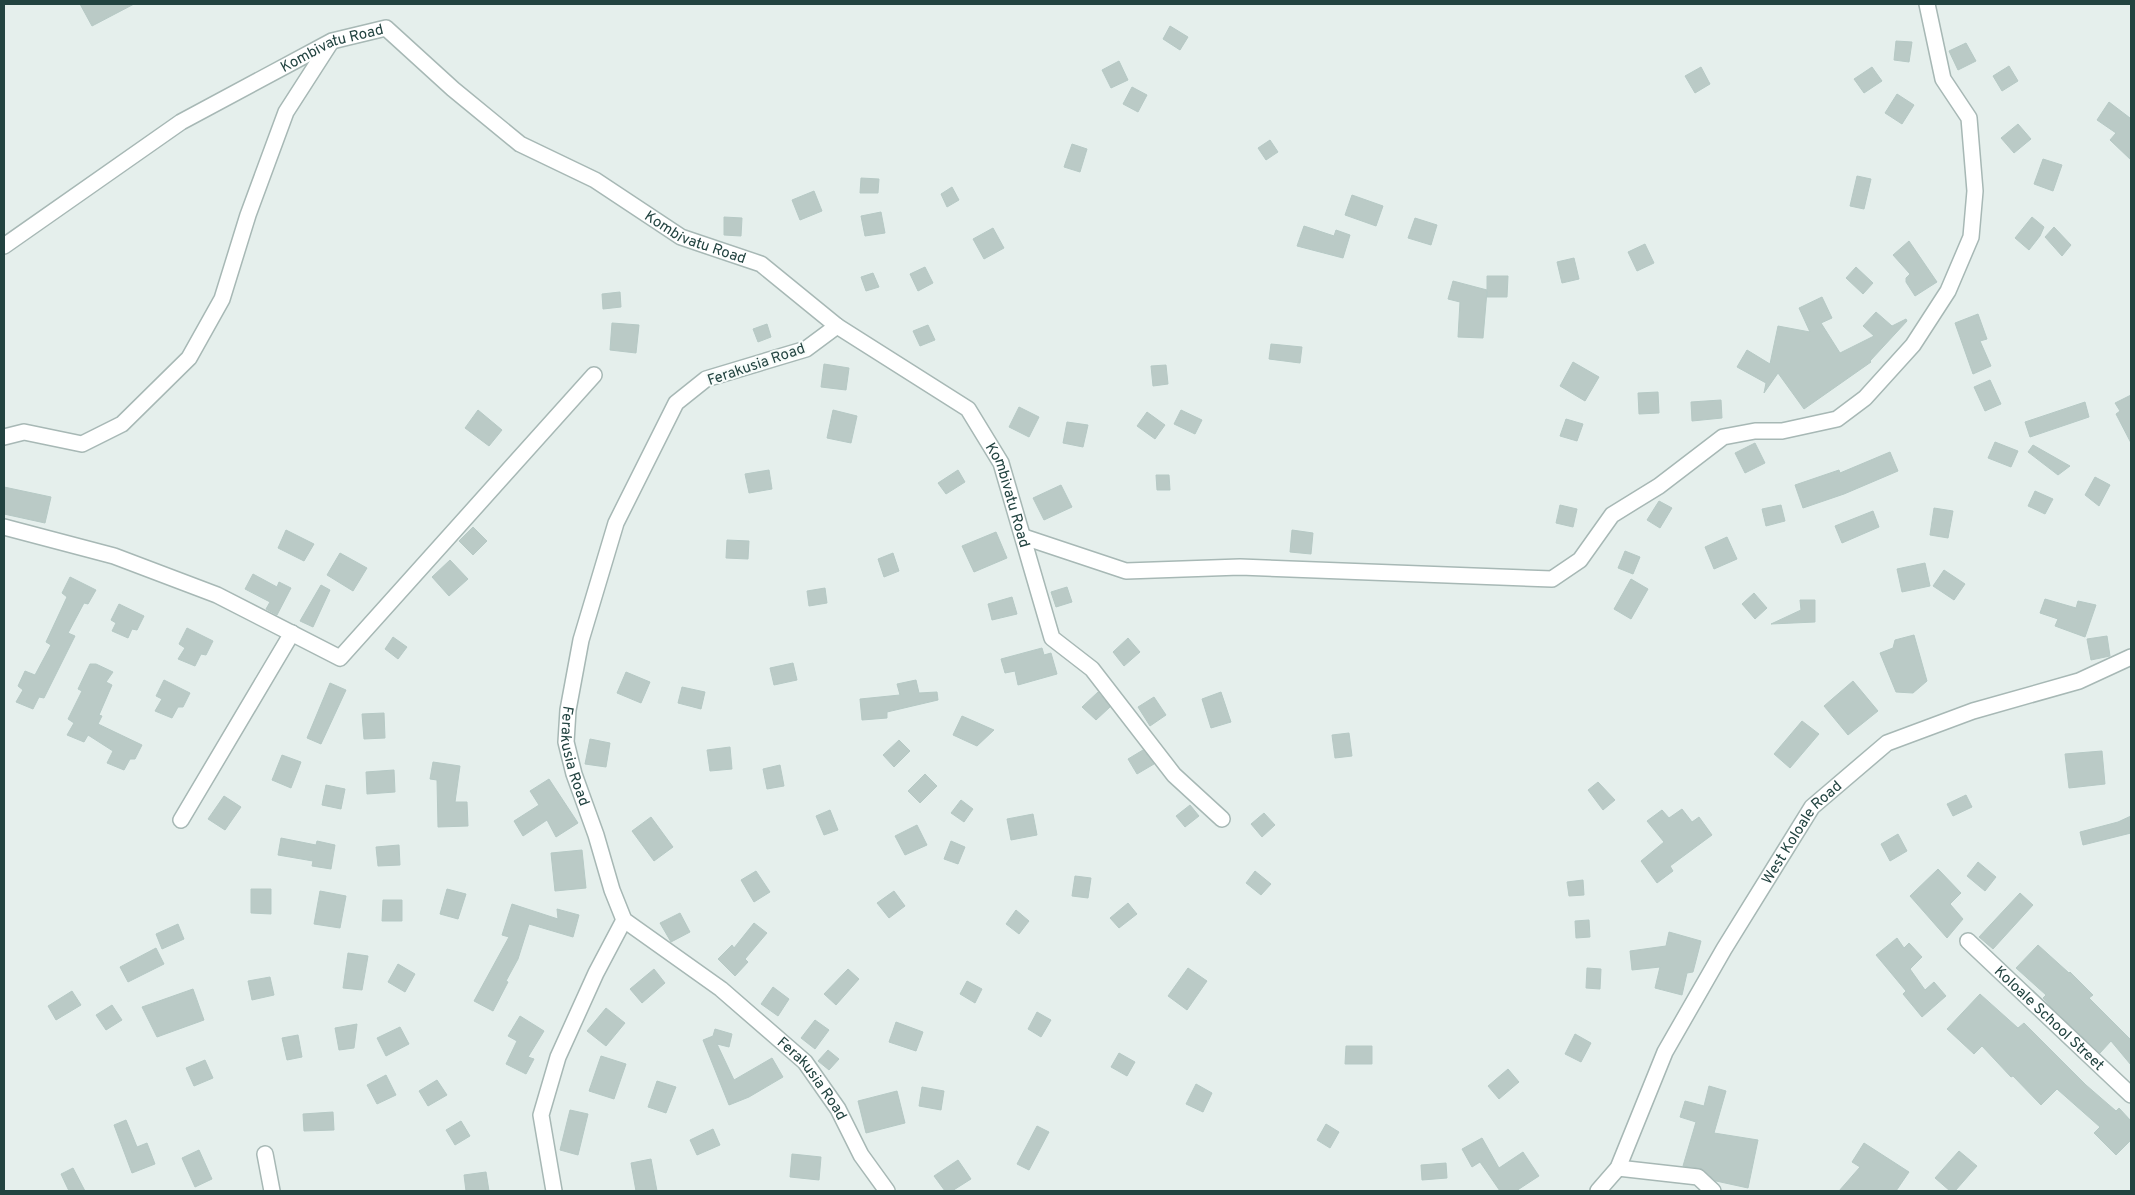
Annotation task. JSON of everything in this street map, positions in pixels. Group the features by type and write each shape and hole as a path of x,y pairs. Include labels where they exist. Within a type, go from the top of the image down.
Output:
{"street":[{"path":"1024,537 1126,571 1240,567 1552,579 1580,560 1612,515 1659,486 1722,437 1755,432 1782,431 1837,419 1865,398 1913,345 1948,291 1971,237 1975,191 1969,118 1943,79 1927,4"},
{"name":"Kombivatu Road","path":"4,246 182,122 332,40 386,28 453,89 520,144 596,180 681,237 761,264 837,326 968,409 1001,463 1052,638 1092,668 1174,775 1222,819"},
{"path":"4,437 24,432 82,444 122,424 189,358 222,300 248,214 286,112 332,40"},
{"name":"Ferakusia Road","path":"837,326 806,349 706,379 676,403 616,523 581,640 568,710 566,742 574,774 596,835 612,890 624,920 721,989 805,1062 838,1110 861,1155 887,1191"},
{"path":"4,527 114,556 217,596 340,658 594,375"},
{"path":"181,820 292,634"},
{"name":"West Koloale Road","path":"1598,1191 1618,1168 1665,1052 1724,949 1812,807 1887,743 1973,711 2079,682 2131,657"},
{"path":"554,1191 541,1115 558,1057 596,973 624,920"},
{"name":"Koloale School Street","path":"1968,941 2131,1095"},
{"path":"266,1154 272,1191"},
{"path":"1618,1168 1698,1177 1712,1191"}],"building":[{"path":"80,4 134,4 92,26"},
{"path":"1170,26 1188,37 1180,50 1163,39"},
{"path":"1896,41 1912,42 1909,62 1894,60"},
{"path":"1966,43 1976,61 1958,70 1949,51"},
{"path":"1119,61 1128,80 1111,88 1102,70"},
{"path":"2009,66 2018,81 2002,91 1993,76"},
{"path":"1701,67 1710,84 1695,93 1685,76"},
{"path":"1872,67 1882,81 1864,93 1854,79"},
{"path":"1132,87 1147,95 1138,112 1123,104"},
{"path":"1897,94 1914,105 1902,124 1885,113"},
{"path":"2109,102 2131,117 2131,160 2110,140 2116,133 2097,120"},
{"path":"2018,124 2031,139 2014,153 2001,138"},
{"path":"1270,140 1278,152 1266,160 1258,148"},
{"path":"1072,144 1087,149 1080,172 1064,167"},
{"path":"2043,159 2062,165 2053,191 2034,184"},
{"path":"1857,176 1871,179 1864,209 1850,206"},
{"path":"861,178 879,179 878,193 860,193"},
{"path":"952,187 959,200 947,207 941,194"},
{"path":"814,191 822,211 800,220 792,200"},
{"path":"1352,195 1383,206 1376,226 1345,215"},
{"path":"881,212 885,233 865,236 861,216"},
{"path":"724,217 742,218 741,236 724,235"},
{"path":"2032,217 2044,227 2040,236 2029,250 2015,238"},
{"path":"1415,218 1437,225 1431,245 1408,238"},
{"path":"1304,226 1334,236 1336,230 1350,235 1343,258 1297,246"},
{"path":"2054,227 2071,245 2062,256 2045,237"},
{"path":"993,228 1004,248 984,259 973,239"},
{"path":"1909,241 1937,282 1915,296 1906,282 1906,278 1910,274 1893,255"},
{"path":"1645,244 1654,263 1637,271 1628,252"},
{"path":"1574,258 1579,279 1562,283 1557,262"},
{"path":"925,267 933,283 918,291 910,274"},
{"path":"1856,267 1873,283 1863,294 1846,278"},
{"path":"873,273 879,287 866,291 861,277"},
{"path":"1487,276 1508,276 1507,297 1487,297 1487,291 1483,338 1458,337 1460,302 1448,299 1453,281 1487,290"},
{"path":"620,292 621,307 603,309 602,294"},
{"path":"1822,297 1832,318 1821,323 1840,353 1874,336 1863,326 1876,312 1892,326 1906,319 1907,321 1871,362 1804,409 1778,373 1764,393 1766,383 1737,367 1747,350 1770,364 1778,326 1810,332 1799,308"},
{"path":"1978,314 1987,339 1980,341 1991,366 1973,374 1955,323"},
{"path":"612,323 639,325 636,353 610,350"},
{"path":"767,324 771,337 758,342 753,329"},
{"path":"928,325 935,340 920,346 913,331"},
{"path":"1271,344 1302,347 1300,363 1269,359"},
{"path":"1573,362 1599,377 1585,401 1560,386"},
{"path":"824,364 849,368 846,390 821,387"},
{"path":"1166,365 1168,384 1153,386 1151,366"},
{"path":"1990,380 2001,404 1985,411 1974,387"},
{"path":"1658,392 1659,413 1639,414 1638,393"},
{"path":"2131,395 2131,443 2116,414 2120,411 2115,403"},
{"path":"1721,400 1722,418 1692,421 1691,402"},
{"path":"2085,402 2089,417 2030,437 2025,422"},
{"path":"1019,407 1039,417 1029,437 1009,427"},
{"path":"478,410 502,430 489,446 465,428"},
{"path":"833,410 857,416 851,443 827,438"},
{"path":"1181,410 1202,420 1195,434 1174,424"},
{"path":"1147,412 1165,425 1155,439 1137,426"},
{"path":"1566,419 1583,424 1577,441 1560,436"},
{"path":"1067,422 1088,425 1083,447 1063,443"},
{"path":"1995,442 2018,451 2011,467 1988,458"},
{"path":"1755,443 1765,463 1745,473 1735,453"},
{"path":"2033,445 2070,466 2058,475 2028,452"},
{"path":"1890,452 1898,471 1844,494 1803,508 1795,485 1839,470 1840,473"},
{"path":"769,470 772,489 749,493 745,474"},
{"path":"958,470 965,482 946,494 938,483"},
{"path":"1156,475 1169,475 1170,490 1157,490"},
{"path":"2095,477 2110,485 2099,506 2085,495"},
{"path":"1061,485 1072,507 1044,520 1033,498"},
{"path":"4,487 51,497 45,523 4,514"},
{"path":"2035,491 2053,499 2045,514 2028,506"},
{"path":"1659,501 1672,508 1660,528 1647,520"},
{"path":"1560,505 1577,509 1573,527 1556,523"},
{"path":"1781,505 1785,521 1766,526 1762,509"},
{"path":"1934,508 1953,511 1948,538 1930,535"},
{"path":"1873,511 1879,527 1842,543 1835,526"},
{"path":"473,527 487,541 473,555 459,541"},
{"path":"286,530 314,544 304,561 278,548"},
{"path":"1292,530 1313,533 1311,554 1290,552"},
{"path":"996,532 1007,558 974,572 962,546"},
{"path":"1727,537 1737,559 1714,569 1705,547"},
{"path":"727,540 749,541 748,559 726,558"},
{"path":"1625,551 1640,557 1633,574 1618,568"},
{"path":"340,553 367,568 353,591 327,575"},
{"path":"893,553 899,571 884,577 878,559"},
{"path":"450,560 468,579 449,596 432,577"},
{"path":"1925,563 1930,586 1902,592 1897,569"},
{"path":"1944,570 1965,584 1954,600 1933,586"},
{"path":"253,574 277,587 279,582 291,588 277,615 266,609 270,602 245,589"},
{"path":"70,577 96,590 88,604 84,603 68,633 75,636 44,698 39,697 33,709 16,702 23,690 18,686 25,671 35,675 51,645 46,642 67,597 62,593"},
{"path":"1631,579 1648,589 1631,619 1614,609"},
{"path":"321,585 330,590 313,627 300,621"},
{"path":"1067,587 1072,602 1056,607 1051,592"},
{"path":"825,588 827,603 809,606 807,591"},
{"path":"1754,593 1767,608 1755,619 1742,604"},
{"path":"1012,597 1017,614 992,620 988,604"},
{"path":"2045,599 2076,608 2078,601 2096,605 2085,637 2055,626 2058,619 2040,613"},
{"path":"1800,600 1815,600 1815,622 1771,624 1801,610"},
{"path":"119,604 144,616 137,630 132,629 128,638 112,631 116,623 111,620"},
{"path":"187,628 213,641 206,655 201,654 195,666 178,659 185,648 179,644"},
{"path":"1914,635 1927,681 1913,693 1896,692 1880,653 1893,648 1895,640"},
{"path":"2107,636 2110,656 2091,660 2087,639"},
{"path":"393,637 407,647 398,659 385,649"},
{"path":"1128,638 1140,652 1124,666 1113,652"},
{"path":"1042,648 1044,655 1051,653 1057,674 1018,685 1015,671 1005,673 1001,659"},
{"path":"793,663 797,680 774,685 770,668"},
{"path":"90,664 96,664 113,672 106,682 112,685 99,715 102,716 98,724 142,745 135,759 130,759 124,770 107,763 113,751 88,735 84,742 67,735 74,723 68,719 82,691 78,689"},
{"path":"626,672 650,682 641,703 617,693"},
{"path":"164,680 190,693 183,707 178,707 172,718 155,711 162,699 156,696"},
{"path":"916,680 919,693 937,692 938,700 887,712 887,718 862,720 860,699 900,695 897,684"},
{"path":"1853,681 1878,711 1848,735 1824,706"},
{"path":"330,683 346,690 321,744 307,738"},
{"path":"682,687 705,692 701,709 678,703"},
{"path":"1098,692 1110,707 1096,720 1082,707"},
{"path":"1221,692 1231,722 1211,728 1202,699"},
{"path":"1154,697 1166,715 1150,726 1138,707"},
{"path":"384,713 385,738 364,739 362,714"},
{"path":"962,716 994,730 977,746 953,735"},
{"path":"1802,721 1819,734 1790,768 1774,754"},
{"path":"1349,733 1352,756 1335,758 1332,735"},
{"path":"590,739 610,743 606,767 585,764"},
{"path":"899,740 910,751 894,767 883,755"},
{"path":"730,747 732,769 710,771 707,750"},
{"path":"1143,750 1154,764 1137,774 1128,759"},
{"path":"2102,751 2105,784 2069,788 2065,754"},
{"path":"282,755 301,762 291,788 272,780"},
{"path":"433,762 460,766 455,802 467,802 468,826 438,827 437,780 430,779"},
{"path":"780,765 784,786 767,789 763,769"},
{"path":"394,770 395,792 367,794 366,772"},
{"path":"925,774 937,786 920,803 908,791"},
{"path":"549,779 578,823 556,837 547,820 523,836 514,821 539,805 530,791"},
{"path":"1598,782 1615,800 1603,810 1588,790"},
{"path":"326,785 345,789 341,809 322,805"},
{"path":"1966,795 1972,807 1953,816 1947,804"},
{"path":"224,796 241,807 225,830 208,819"},
{"path":"961,800 973,809 964,822 951,813"},
{"path":"1190,805 1199,816 1185,827 1176,816"},
{"path":"1682,809 1692,822 1699,817 1712,835 1670,866 1673,871 1657,883 1641,861 1664,842 1647,821 1662,810 1669,818"},
{"path":"830,810 838,830 824,835 816,816"},
{"path":"1264,813 1275,825 1262,837 1251,824"},
{"path":"1033,814 1037,835 1011,840 1007,819"},
{"path":"2131,816 2131,833 2083,845 2080,832 2118,822"},
{"path":"651,817 673,847 654,861 632,831"},
{"path":"917,825 927,845 905,855 895,836"},
{"path":"1898,834 1907,851 1890,861 1881,844"},
{"path":"281,838 316,845 317,841 335,845 331,869 312,866 313,861 278,855"},
{"path":"951,841 965,847 958,864 944,859"},
{"path":"399,845 400,865 378,866 376,847"},
{"path":"582,850 586,888 555,891 551,853"},
{"path":"1978,862 1996,877 1985,891 1967,876"},
{"path":"1938,869 1961,893 1950,904 1963,919 1947,938 1910,896"},
{"path":"756,871 770,892 754,902 741,880"},
{"path":"1255,871 1271,884 1261,895 1246,883"},
{"path":"1075,876 1091,878 1088,898 1072,896"},
{"path":"1583,880 1584,895 1569,896 1567,882"},
{"path":"251,889 271,889 271,914 251,913"},
{"path":"447,889 466,894 458,919 440,914"},
{"path":"320,891 346,896 340,928 314,924"},
{"path":"894,891 905,906 889,918 877,903"},
{"path":"2020,893 2033,905 1993,949 1979,937"},
{"path":"383,900 402,900 402,921 382,921"},
{"path":"1128,903 1137,914 1119,928 1110,918"},
{"path":"512,904 558,919 557,909 579,915 573,937 529,924 518,959 493,1011 474,1001 509,937 502,935"},
{"path":"1016,910 1029,921 1019,934 1006,924"},
{"path":"680,913 690,932 671,942 660,923"},
{"path":"1589,920 1590,937 1576,938 1575,921"},
{"path":"754,923 767,933 745,959 748,962 735,976 718,959 732,945 734,948"},
{"path":"178,924 184,939 162,949 156,934"},
{"path":"1669,932 1701,941 1693,972 1687,973 1682,995 1655,988 1660,967 1632,970 1630,951 1666,946"},
{"path":"1897,938 1904,948 1909,943 1922,957 1910,969 1925,990 1934,982 1946,996 1922,1017 1903,994 1906,991 1876,955"},
{"path":"2038,945 2070,972 2093,995 2089,998 2131,1040 2131,1065 2111,1041 2100,1053 2050,1006 2043,998 2046,995 2016,968"},
{"path":"156,948 164,964 128,982 120,967"},
{"path":"348,953 368,956 362,990 343,988"},
{"path":"398,964 415,974 405,992 388,982"},
{"path":"1188,968 1207,981 1187,1010 1168,996"},
{"path":"1587,968 1601,969 1600,989 1586,988"},
{"path":"654,969 665,983 642,1003 630,989"},
{"path":"848,969 859,979 836,1005 824,994"},
{"path":"270,977 274,995 252,1000 248,981"},
{"path":"967,981 982,989 975,1003 960,994"},
{"path":"773,987 789,999 778,1016 761,1004"},
{"path":"193,989 204,1020 157,1037 142,1007"},
{"path":"72,991 81,1005 56,1020 48,1006"},
{"path":"1980,994 2018,1028 2024,1023 2086,1085 2116,1111 2119,1108 2131,1121 2131,1140 2116,1155 2094,1133 2100,1127 2057,1089 2041,1105 1982,1046 1974,1054 1947,1029"},
{"path":"112,1005 122,1020 106,1030 96,1015"},
{"path":"606,1008 625,1023 606,1046 587,1031"},
{"path":"1037,1012 1051,1020 1041,1037 1028,1029"},
{"path":"520,1016 544,1031 528,1057 534,1059 526,1074 506,1064 517,1041 508,1036"},
{"path":"815,1020 829,1030 815,1049 801,1038"},
{"path":"896,1022 923,1032 916,1051 889,1042"},
{"path":"357,1024 354,1048 339,1050 335,1028"},
{"path":"400,1027 409,1044 386,1056 377,1038"},
{"path":"715,1029 732,1034 729,1047 717,1044 734,1080 772,1058 783,1077 749,1097 729,1105 703,1040 713,1036"},
{"path":"1575,1034 1591,1043 1581,1062 1565,1054"},
{"path":"298,1035 302,1057 287,1060 282,1038"},
{"path":"1346,1046 1372,1046 1372,1064 1345,1064"},
{"path":"828,1050 839,1059 829,1070 818,1061"},
{"path":"1119,1053 1135,1062 1127,1076 1111,1067"},
{"path":"601,1056 626,1064 614,1099 589,1091"},
{"path":"205,1060 213,1078 194,1086 186,1068"},
{"path":"1508,1069 1519,1082 1499,1099 1488,1086"},
{"path":"386,1075 396,1095 377,1104 367,1085"},
{"path":"437,1080 447,1095 428,1106 419,1091"},
{"path":"657,1081 676,1087 666,1113 648,1107"},
{"path":"1196,1084 1212,1093 1203,1112 1186,1104"},
{"path":"1709,1086 1726,1091 1714,1133 1758,1140 1748,1188 1716,1181 1700,1168 1683,1166 1696,1122 1680,1117 1685,1101 1704,1106"},
{"path":"922,1087 944,1091 941,1110 919,1106"},
{"path":"897,1091 905,1123 866,1133 858,1101"},
{"path":"570,1110 588,1114 578,1155 560,1150"},
{"path":"333,1112 334,1130 304,1131 303,1114"},
{"path":"126,1120 137,1147 147,1143 155,1164 132,1173 114,1125"},
{"path":"461,1121 470,1136 455,1145 446,1130"},
{"path":"1326,1124 1339,1132 1330,1148 1317,1140"},
{"path":"1037,1126 1049,1132 1029,1170 1017,1164"},
{"path":"713,1129 720,1145 697,1155 690,1140"},
{"path":"1482,1138 1499,1168 1523,1152 1539,1176 1516,1191 1500,1191 1480,1162 1472,1167 1462,1149"},
{"path":"1864,1143 1909,1172 1896,1191 1839,1191 1860,1167 1852,1162"},
{"path":"199,1150 212,1179 195,1187 182,1158"},
{"path":"1959,1151 1977,1166 1955,1191 1950,1191 1935,1178"},
{"path":"792,1154 821,1157 819,1180 790,1177"},
{"path":"651,1159 657,1191 636,1191 631,1163"},
{"path":"958,1160 971,1179 952,1191 945,1191 934,1176"},
{"path":"1446,1163 1447,1178 1422,1180 1421,1165"},
{"path":"73,1168 85,1191 69,1191 61,1174"},
{"path":"486,1172 489,1191 466,1191 464,1175"}]}
